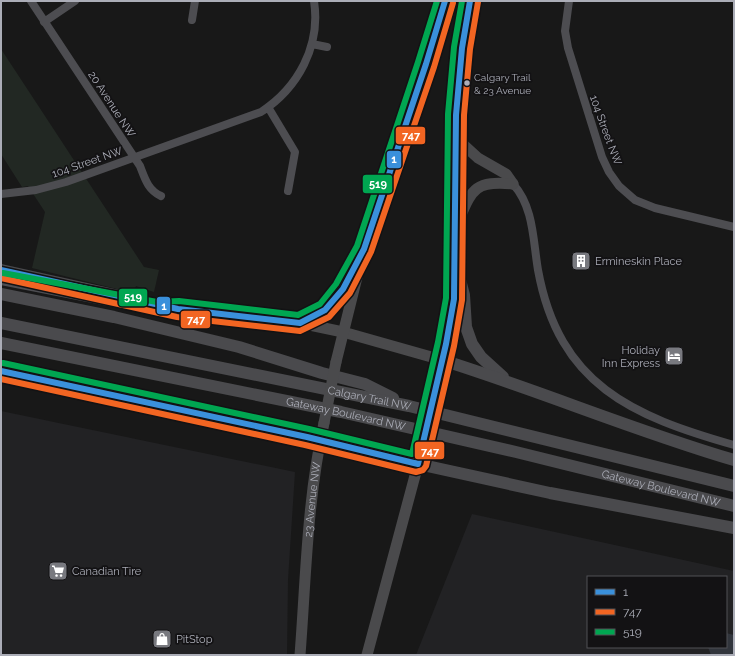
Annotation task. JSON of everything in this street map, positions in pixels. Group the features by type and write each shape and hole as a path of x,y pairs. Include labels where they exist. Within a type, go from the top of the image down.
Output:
{"highway":[{"path":"455,262 464,295 466,326 472,344 481,357 507,381"},
{"path":"1,270 178,309"},
{"path":"1,294 114,317 239,347 322,373 365,384 409,406"},
{"name":"Calgary Trail NW","path":"1,324 409,406 734,486"},
{"name":"Gateway Boulevard NW","path":"1,343 328,409 516,452 734,506"},
{"path":"442,360 507,381 670,440 734,460"},
{"path":"418,464 550,493 734,528"}],"main road":[{"name":"23 Avenue NW","path":"299,652 308,517 317,453 336,362 364,249 426,64 445,1"},
{"path":"366,655 416,478 452,315 455,262 455,137 458,80 470,1"},
{"path":"455,137 478,158 506,174 513,184"},
{"path":"455,228 474,190 488,183 513,184"},
{"path":"300,323 325,310 334,301 344,287 364,249"},
{"path":"178,309 300,323 343,332 442,360"},
{"path":"1,371 418,464"}],"street":[{"name":"20 Avenue NW","path":"31,1 140,166 150,189 161,196"},
{"path":"44,22 75,1"},
{"path":"192,20 195,1"},
{"name":"104 Street NW","path":"1,194 48,187 253,116 268,107 283,95 304,66 312,44 315,26 314,1"},
{"name":"104 Street NW","path":"569,1 565,31 575,74 605,164 623,189 635,200 655,208 734,227"},
{"path":"312,44 327,47"},
{"path":"268,107 295,152 288,191"},
{"path":"513,184 522,196 527,207 541,286 548,309 559,334 579,365 602,387 629,407 673,426 734,445"},
{"path":"1,281 139,308 157,310 178,309"}],"shaded area":[{"path":"1,49 144,267 159,270 154,292 136,286 133,293 32,268 45,212 28,186 22,187 1,154"},
{"path":"1,411 295,472 288,580 287,655 1,655"},
{"path":"472,514 734,571 734,655 416,655"},
{"path":"727,633 734,635 734,655 711,655 708,648 727,648"}],"transit line":[{"name":"519","path":"3,273 157,302 179,301 298,315 320,304 336,284 357,246 437,1"},
{"name":"1","path":"1,270 178,309 300,323 325,310 343,289 364,249 426,64 445,1"},
{"name":"519","path":"3,363 309,429 412,454 438,342 446,298 448,114 454,47 462,1"},
{"name":"1","path":"418,464 446,344 454,299 456,115 462,48 470,1"},
{"name":"747","path":"1,379 305,445 416,472 423,470 426,466 454,346 462,300 464,115 470,49 478,2"},
{"name":"747","path":"1,278 177,317 300,331 329,317 350,293 371,252 434,67 453,3"},
{"name":"1","path":"1,371 307,437 418,464"}],"place":[{"name":"Calgary Trail & 23 Avenue","path":"467,83"},
{"name":"Ermineskin Place","path":"581,261"},
{"name":"Holiday Inn Express","path":"674,356"},
{"name":"Canadian Tire","path":"58,571"},
{"name":"PitStop","path":"162,639"}]}
